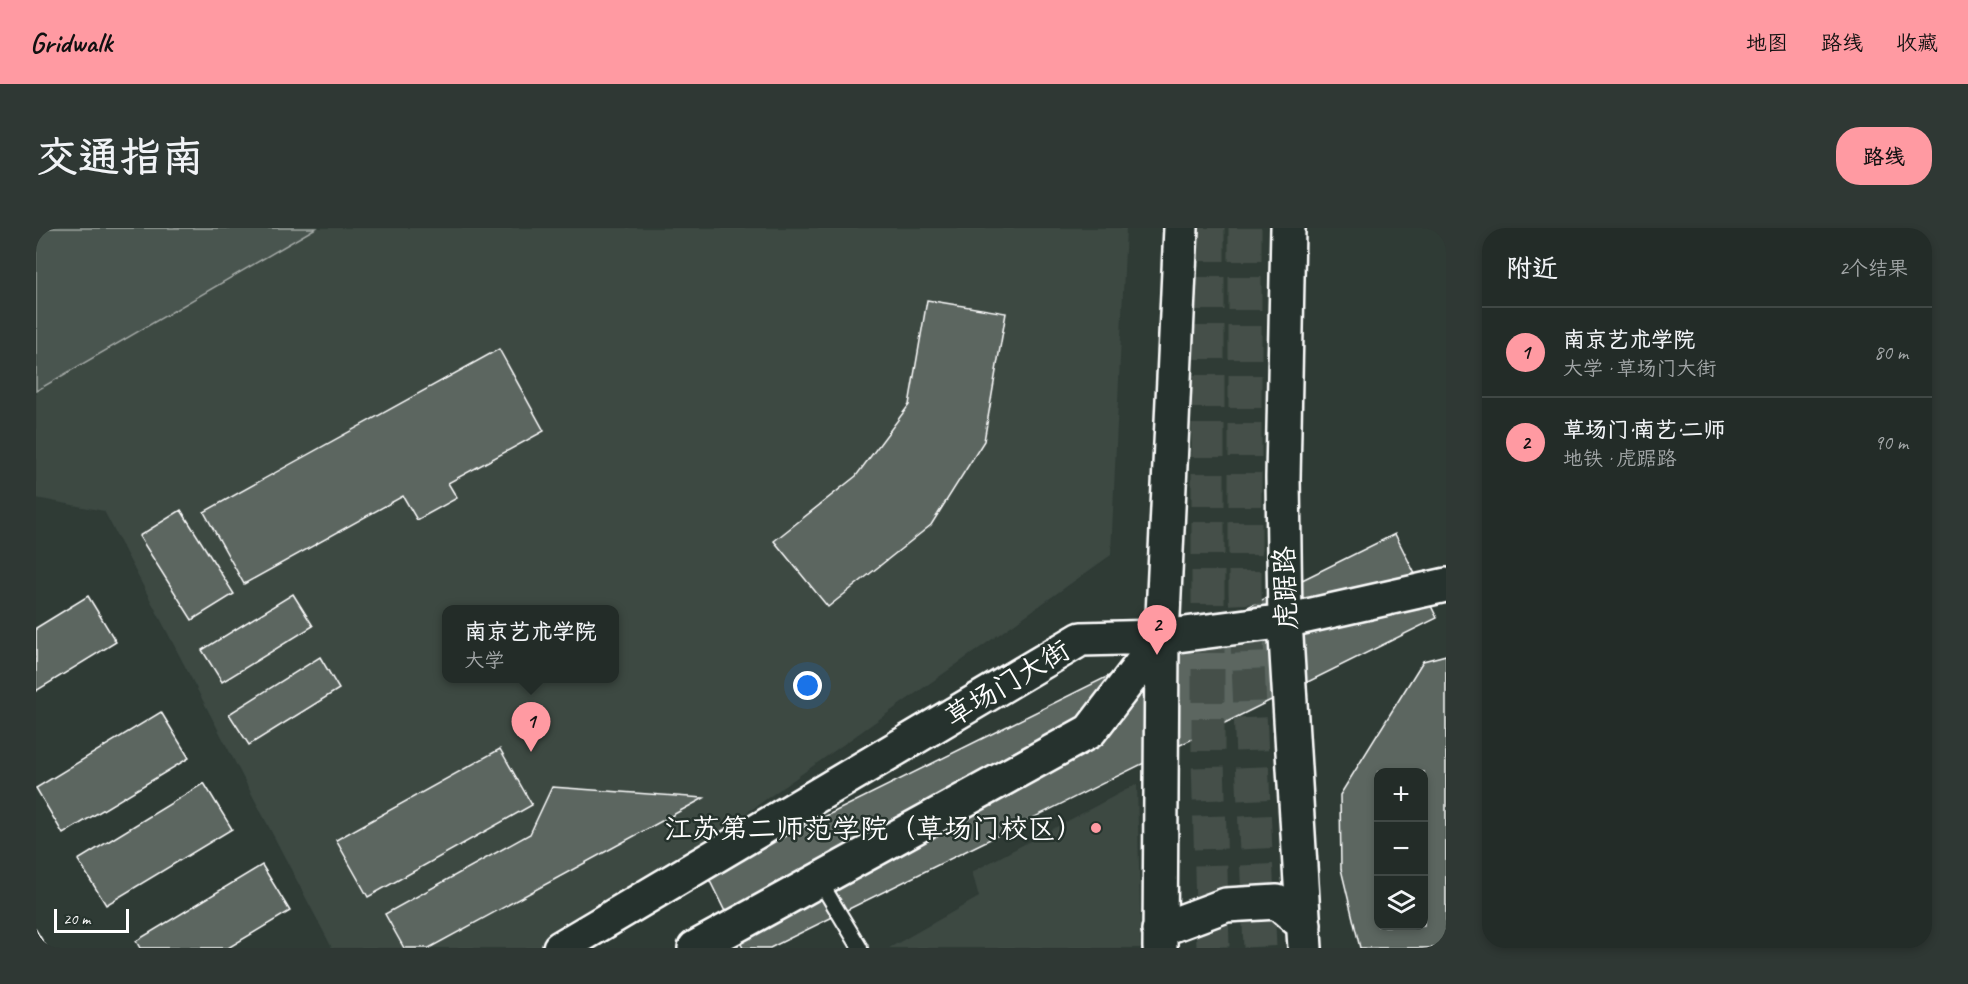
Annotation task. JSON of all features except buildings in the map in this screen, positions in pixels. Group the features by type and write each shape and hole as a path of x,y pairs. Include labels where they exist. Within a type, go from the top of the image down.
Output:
{"main road":[{"path":"1181,228 1162,637 1159,939 1226,904 1277,902 1304,936"},
{"name":"虎踞路","path":"1288,228 1283,478 1285,621 1304,936"},
{"name":"草场门大街","path":"560,948 1081,639 1162,637 1285,621 1446,585"},
{"path":"695,948 1090,731 1162,637"}],"lane":[{"path":"819,880 860,948"}],"shaded area":[{"path":"36,228 1126,228 1111,555 556,948 332,948 104,511 36,498"},
{"path":"36,228 316,228 36,391"},
{"name":"江苏第二师范学院（草场门校区）","path":"1137,784 1141,948 889,948 979,897 972,872"}],"tunnel":[{"path":"1208,228 1208,758 1213,948"},
{"path":"1245,228 1245,592 1260,948"}],"place":[{"name":"草场门·南艺·二师","path":"1157,655"},
{"name":"南京艺术学院","path":"531,752"},
{"name":"江苏第二师范学院（草场门校区）","path":"1096,828"}]}
